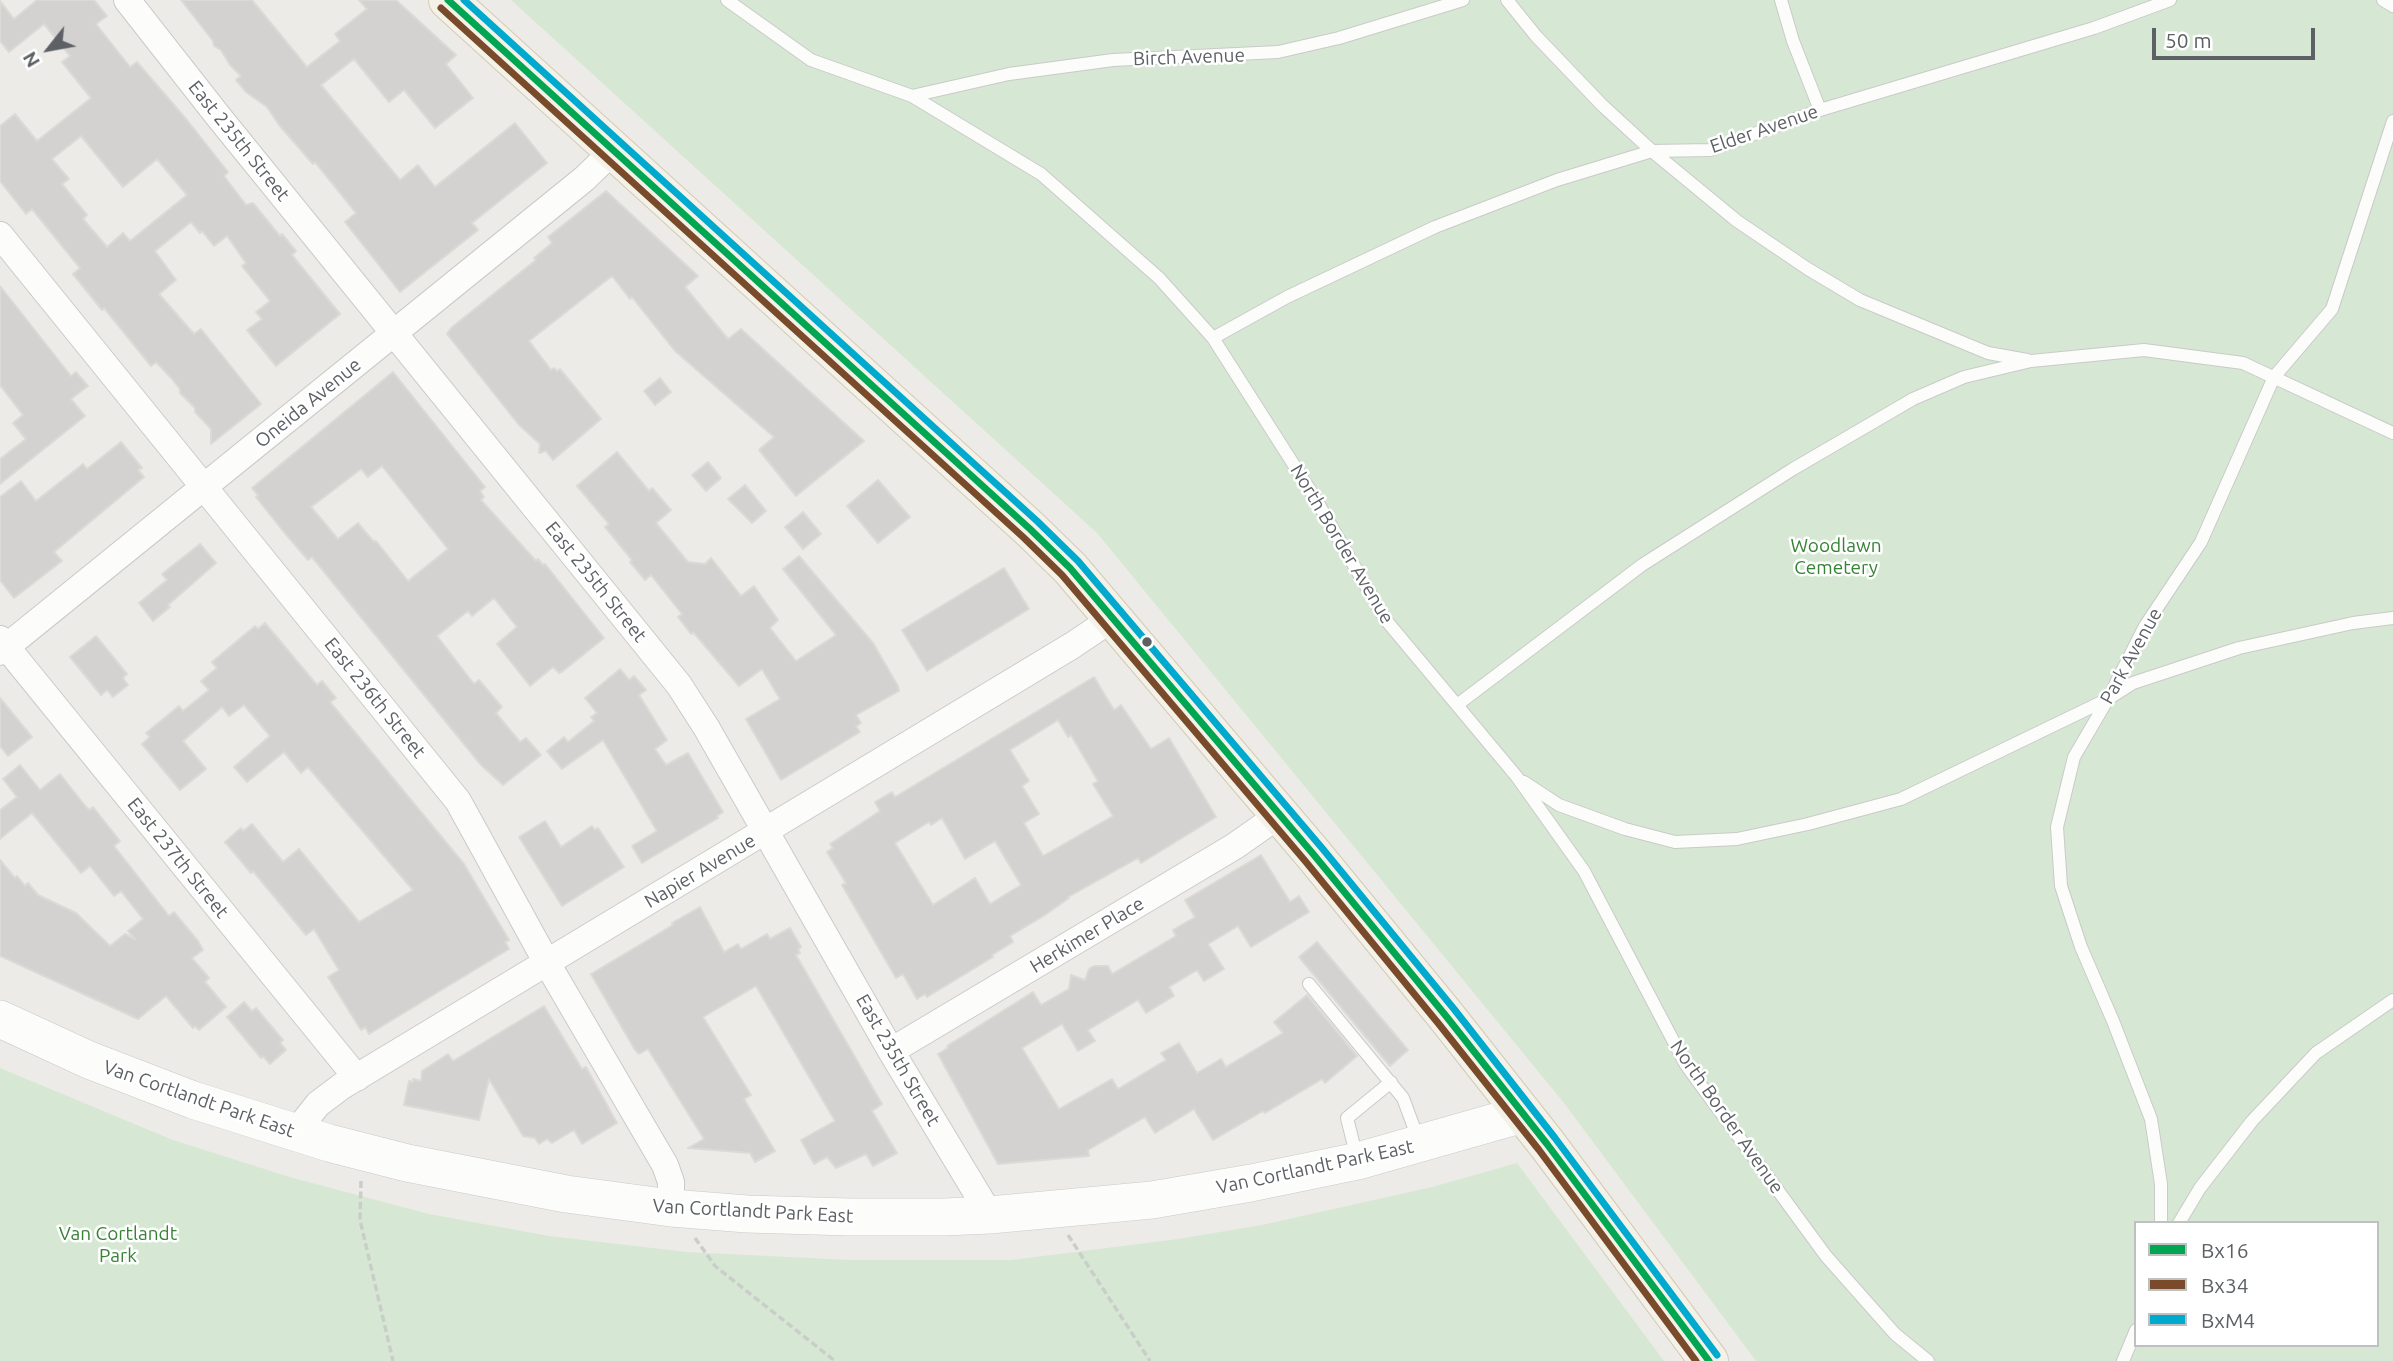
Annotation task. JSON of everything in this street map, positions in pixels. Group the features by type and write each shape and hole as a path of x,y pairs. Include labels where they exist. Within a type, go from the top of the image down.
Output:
{"main road":[{"path":"448,0 1046,544 1113,618 1438,1005 1709,1361"}],"street":[{"name":"East 235th Street","path":"127,0 664,666 706,727 891,1051 990,1215"},
{"name":"Oneida Avenue","path":"2,646 394,333 584,179 613,151"},
{"name":"East 236th Street","path":"0,235 458,801 547,963 665,1165 671,1182 671,1208"},
{"name":"Napier Avenue","path":"295,1133 318,1104 357,1078 1073,645 1113,618"},
{"name":"East 237th Street","path":"2,646 357,1078"},
{"name":"Herkimer Place","path":"891,1051 1235,846 1279,815"},
{"name":"Van Cortlandt Park East","path":"0,1019 89,1060 193,1100 295,1133 407,1163 514,1185 671,1208 793,1216 902,1218 990,1215 1104,1206 1175,1196 1358,1161 1523,1114"}],"lane":[{"name":"North Border Avenue","path":"727,0 811,60 912,96 1041,174 1159,278 1213,338 1315,498 1385,619 1517,777 1584,871 1686,1065 1826,1256 1895,1334 1928,1361"},
{"name":"Birch Avenue","path":"912,96 1009,74 1113,60 1278,52 1339,38 1462,0"},
{"path":"1507,0 1536,36 1602,105 1652,151 1737,221 1860,300 1988,352 2031,361"},
{"path":"1781,0 1793,41 1820,110"},
{"name":"Elder Avenue","path":"1213,338 1287,297 1435,227 1557,180 1652,151 1710,150 1820,110 2094,28 2169,0"},
{"path":"2383,0 2393,6"},
{"name":"Park Avenue","path":"2161,1221 2161,1184 2151,1119 2081,947 2061,886 2057,827 2074,757 2108,699 2145,626 2202,542 2274,377 2332,309 2393,121"},
{"path":"1457,705 1642,565 1794,469 1913,399 1964,377 2031,361 2144,350 2243,363 2393,433"},
{"path":"1517,777 1559,805 1625,829 1675,842 1737,839 1808,824 1901,799 2108,699 2133,682 2239,648 2353,623 2393,618"},
{"path":"1309,984 1404,1098 1420,1145"},
{"path":"2180,1221 2200,1188 2252,1121 2316,1053 2393,1000"},
{"path":"1358,1161 1347,1118 1391,1083"},
{"path":"2123,1361 2134,1335"}],"path":[{"path":"361,1151 360,1220 393,1361"},
{"path":"671,1208 715,1266 835,1361"},
{"path":"1053,1210 1150,1361"}],"green space":[{"name":"Woodlawn Cemetery","path":"511,0 2393,0 2393,1361 1756,1361 1564,1103 1097,533"},
{"name":"Van Cortlandt Park","path":"0,1068 173,1140 293,1178 429,1214 549,1236 687,1252 850,1260 1011,1260 1178,1239 1262,1225 1432,1187 1517,1163 1664,1361 0,1361"}],"building":[{"path":"37,0 94,0 107,16 96,24 130,67 137,62 187,120 228,172 224,176 246,205 253,203 280,236 282,234 296,251 292,255 340,314 276,366 247,330 262,319 256,312 270,301 242,266 246,263 227,236 214,246 191,222 155,251 176,280 159,294 194,334 201,329 261,404 211,444 211,429 180,393 172,379 156,362 151,366 104,308 102,310 73,274 80,268 32,209 26,214 0,181 0,126 15,114 37,141 91,98 62,62 70,56 44,24 9,52 0,41 0,1 14,19","holes":["81,136 123,187 157,159 187,195 130,241 123,233 107,247 83,219 87,215 62,184 69,179 52,159"]},
{"path":"181,0 252,0 307,67 340,41 335,34 367,9 359,0 396,0 456,55 446,64 473,98 435,128 404,90 389,102 354,59 321,85 400,180 418,165 435,187 515,123 547,163 472,223 478,230 400,292 345,222 356,213 315,162 313,164 279,125 267,107 246,92 236,80 241,76 221,50 214,46 213,41"},
{"path":"606,191 698,276 685,287 728,339 741,329 864,441 796,496 759,450 774,437 675,351 612,276 529,341 551,370 560,369 601,419 553,460 546,451 539,453 540,444 519,425 447,334 536,260 534,258 552,243 548,237"},
{"path":"0,286 71,376 76,372 88,386 71,399 85,416 0,484 0,459 26,439 13,423 23,415 0,385"},
{"path":"393,372 485,487 480,491 484,497 481,500 536,561 538,559 545,564 604,638 563,671 559,673 553,667 530,686 497,644 517,627 494,598 472,616 468,611 437,636 474,684 479,680 502,707 496,713 520,742 526,738 541,755 503,785 481,765 312,557 308,560 283,531 252,488","holes":["382,466 448,549 408,581 358,523 338,539 311,507 361,469 368,477"]},
{"path":"660,378 671,392 655,405 644,391"},
{"path":"121,442 142,468 138,470 144,477 54,552 62,561 14,598 0,580 0,497 21,481 36,501 83,464 87,469"},
{"path":"617,452 649,491 652,488 671,510 656,523 688,562 705,564 711,558 741,596 754,586 778,620 770,628 796,661 836,635 783,569 799,556 873,643 898,686 899,691 856,715 861,723 856,726 860,732 781,780 746,719 780,699 762,669 739,686 693,632 691,634 678,617 682,614 651,575 645,580 630,562 632,560 605,527 609,524 577,486"},
{"path":"708,462 721,478 706,491 692,475"},
{"path":"878,480 910,517 878,543 847,506"},
{"path":"745,485 766,511 752,523 728,499"},
{"path":"803,512 821,534 803,549 785,527"},
{"path":"200,544 216,563 153,621 139,603 167,580 162,574"},
{"path":"1004,568 1029,609 927,671 902,630"},
{"path":"265,623 317,685 322,681 336,698 330,702 464,864 509,940 505,942 509,949 369,1034 365,1027 361,1030 328,977 339,970 314,929 306,935 225,842 241,828 243,831 252,824 283,862 299,849 359,922 413,890 308,767 301,773 284,752 247,782 234,767 270,736 244,705 229,716 222,707 183,741 206,769 180,790 142,744 150,737 146,733 179,706 183,711 209,690 201,681 217,668 212,662 255,626 258,629"},
{"path":"96,636 127,674 123,678 128,685 113,697 107,690 101,695 70,657"},
{"path":"620,669 629,680 634,676 646,690 639,695 667,740 655,749 666,765 688,753 723,812 718,818 642,863 632,846 657,831 603,740 562,769 547,751 564,737 568,742 594,721 591,717 597,713 585,698"},
{"path":"1094,677 1114,710 1121,705 1151,749 1169,738 1216,817 1141,863 1138,858 1068,897 1045,915 1010,936 1013,942 992,955 993,957 927,997 925,994 917,999 903,974 896,978 842,885 846,883 827,852 833,848 830,844 880,811 875,802 892,792 895,797","holes":["1058,720 1068,737 1071,735 1098,781 1093,784 1113,816 1043,856 1024,823 1039,814 1022,786 1029,781 1010,750","942,818 965,859 995,841 1021,885 990,904 975,878 933,905 895,843 929,822 931,825"]},
{"path":"0,698 32,737 8,756 0,746"},
{"path":"20,765 40,790 60,774 86,807 90,810 93,807 120,841 114,846 169,916 174,912 198,941 203,950 192,958 209,978 205,982 226,1007 199,1030 195,1026 193,1028 166,996 138,1019 0,956 0,860 25,886 28,883 38,895 76,913 110,946 125,934 135,939 128,931 143,919 121,891 114,896 90,866 81,873 32,813 0,839 0,810 17,797 3,779"},
{"path":"545,821 561,847 592,826 595,830 598,828 624,867 562,906 519,837"},
{"path":"1261,855 1290,902 1299,896 1309,912 1251,947 1238,926 1208,944 1224,969 1204,981 1197,970 1169,987 1174,996 1146,1013 1138,1000 1088,1030 1095,1041 1078,1051 1062,1024 1022,1048 1059,1109 1112,1079 1118,1089 1166,1060 1161,1053 1179,1043 1197,1073 1221,1059 1226,1067 1283,1033 1274,1022 1307,995 1357,1056 1325,1083 1322,1079 1213,1140 1194,1109 1155,1133 1145,1117 1088,1150 1089,1156 998,1164 938,1054 1033,992 1041,1005 1069,989 1071,975 1085,980 1089,969 1094,966 1108,966 1112,974 1176,936 1173,930 1195,917 1185,900"},
{"path":"700,907 724,952 738,944 741,949 767,934 770,939 790,928 801,947 798,949 800,953 796,955 882,1104 872,1111 897,1153 873,1166 866,1154 836,1168 827,1157 814,1164 801,1140 835,1121 756,986 703,1017 751,1095 744,1099 775,1151 755,1162 750,1153 688,1148 704,1139 648,1049 639,1054 635,1050 591,974"},
{"path":"1317,942 1408,1050 1390,1066 1299,957"},
{"path":"244,1002 252,1011 256,1008 283,1040 280,1043 286,1050 270,1064 263,1056 261,1058 227,1017"},
{"path":"544,1006 582,1069 586,1067 617,1123 582,1144 574,1130 552,1143 547,1139 539,1144 535,1138 523,1136 489,1079 479,1120 404,1105 409,1081 421,1081 422,1071 448,1054 453,1061"}],"transit line":[{"name":"Bx16","path":"448,0 1070,568 1314,855 1446,1016 1547,1144 1709,1361"},
{"name":"BxM4","path":"464,0 1078,561 1322,848 1454,1009 1555,1138 1717,1355"},
{"name":"Bx34","path":"441,8 1062,575 1306,862 1438,1023 1539,1150 1696,1361"}]}
